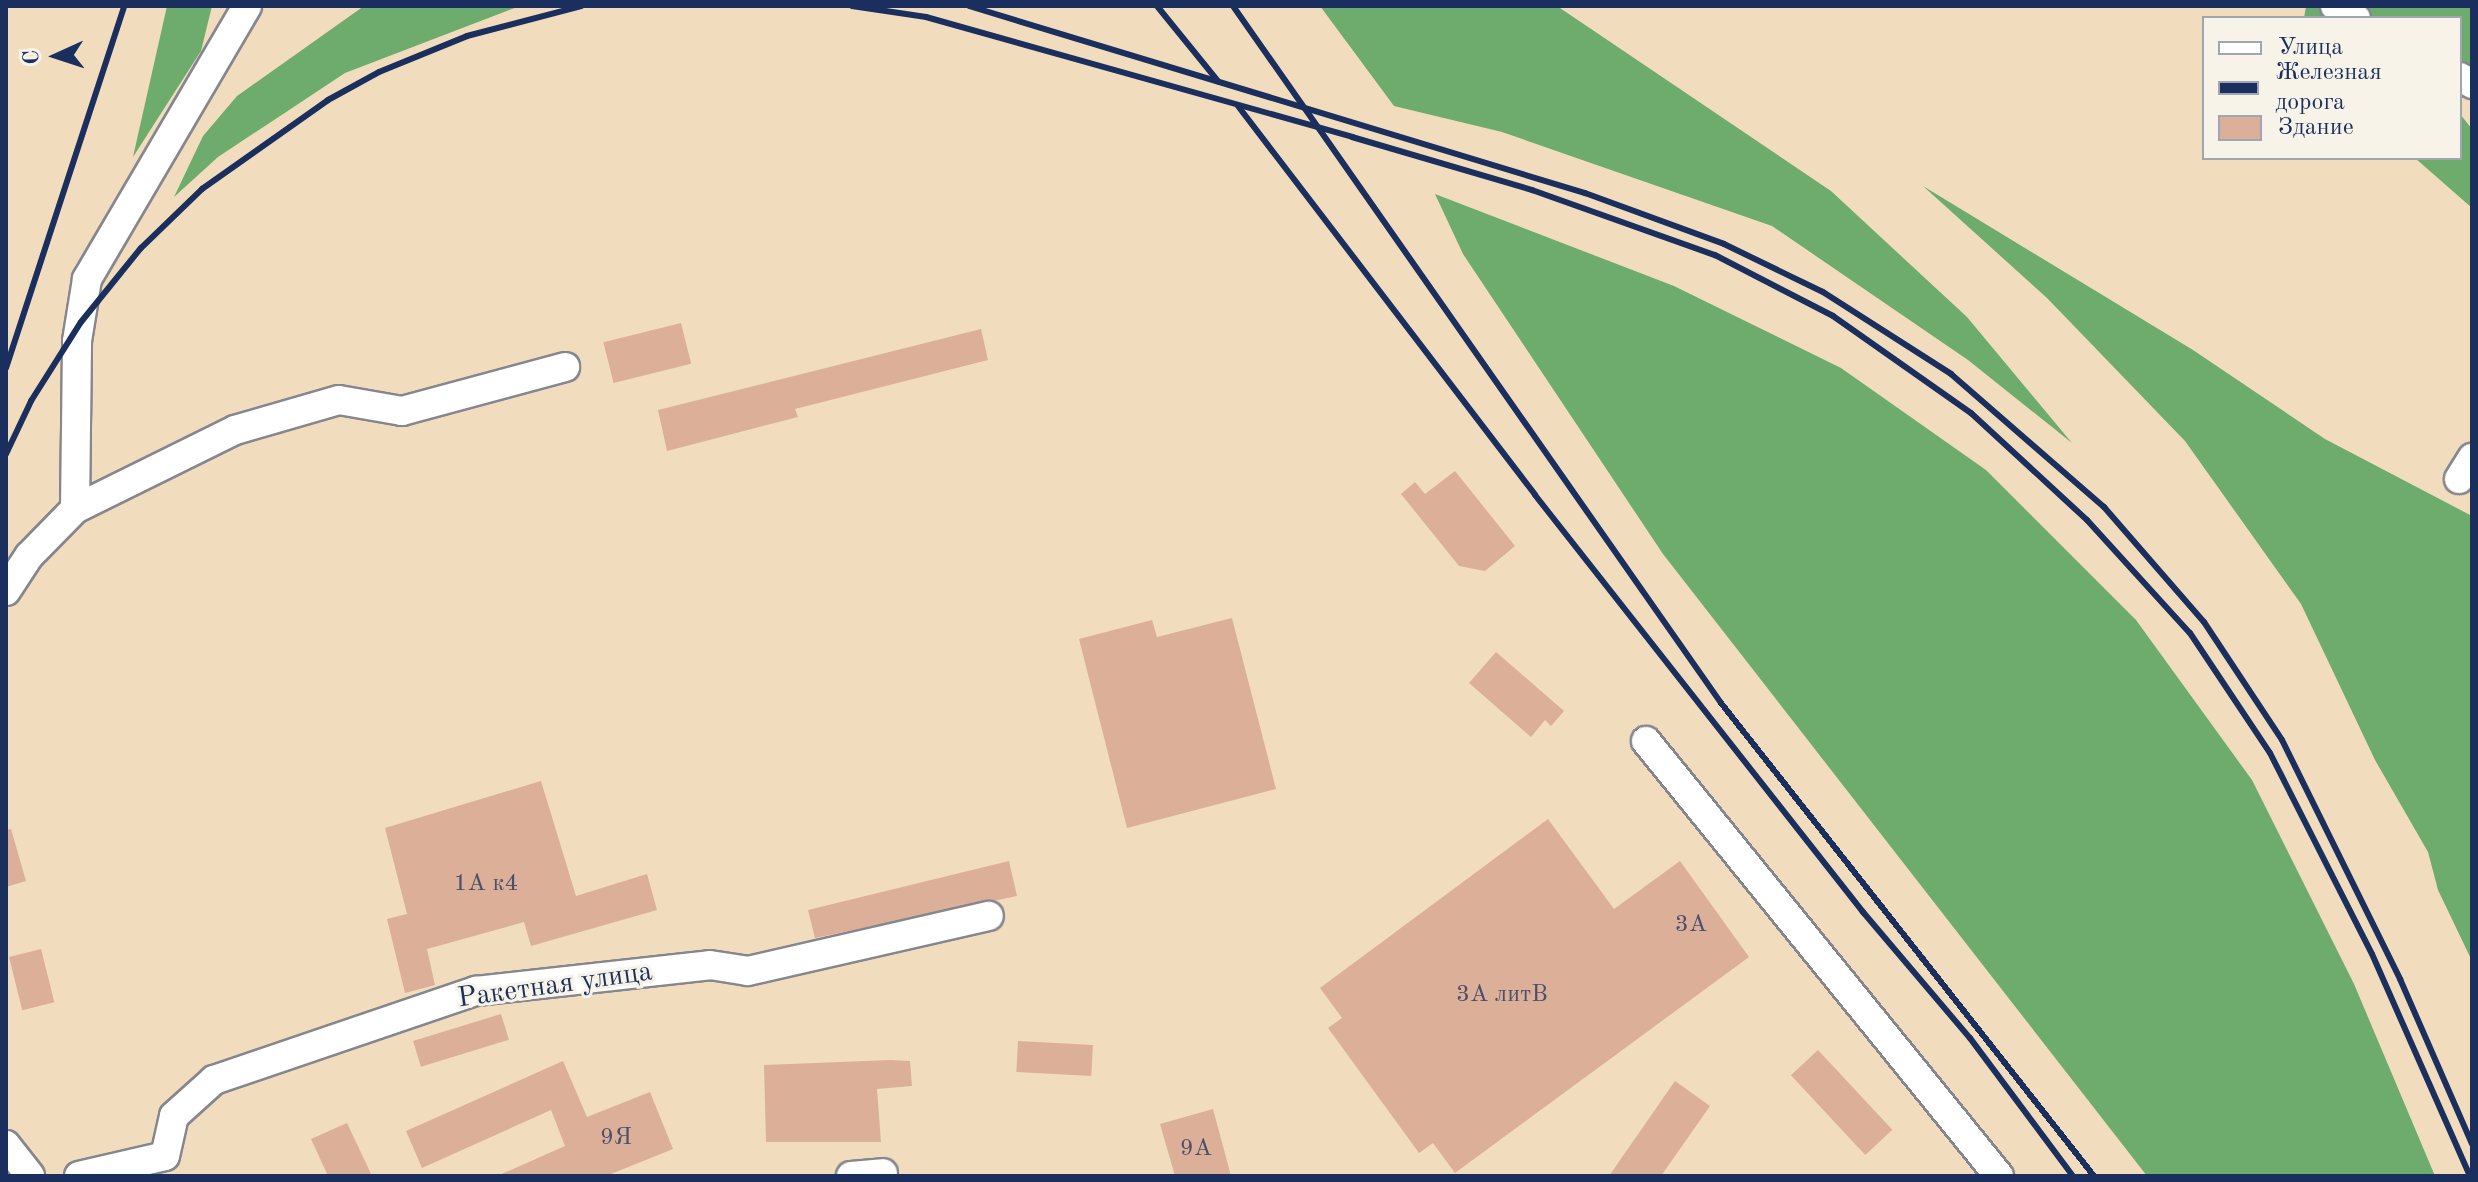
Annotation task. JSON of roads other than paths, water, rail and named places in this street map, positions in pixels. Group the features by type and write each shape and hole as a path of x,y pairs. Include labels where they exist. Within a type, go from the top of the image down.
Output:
{"lane":[{"path":"75,509 77,341 87,279 247,6"},
{"path":"2335,6 2352,16"},
{"path":"6,591 29,556 75,509 235,430 339,400 402,411 565,367"},
{"path":"1646,741 1999,1176"},
{"name":"Ракетная улица","path":"97,1174 165,1156 174,1116 214,1080 476,991 710,965 748,971 989,916"},
{"path":"6,1145 30,1176"},
{"path":"851,1176 883,1173"}],"railway":[{"path":"6,368 124,6"},
{"path":"6,454 31,401 81,322 141,248 202,189 328,100 379,72 467,36 581,6"},
{"path":"852,6 926,17 1352,137 1532,190 1715,255 1833,316 1971,413 2087,520 2190,633 2270,753 2372,954 2470,1176"},
{"path":"969,6 1585,193 1724,244 1823,292 1951,374 2104,507 2204,622 2282,740 2400,979 2472,1144"},
{"path":"1157,6 1218,81"},
{"path":"1233,6 1721,703 2094,1176"},
{"path":"1238,106 1535,495 1863,912 1970,1038 2073,1176"}]}
